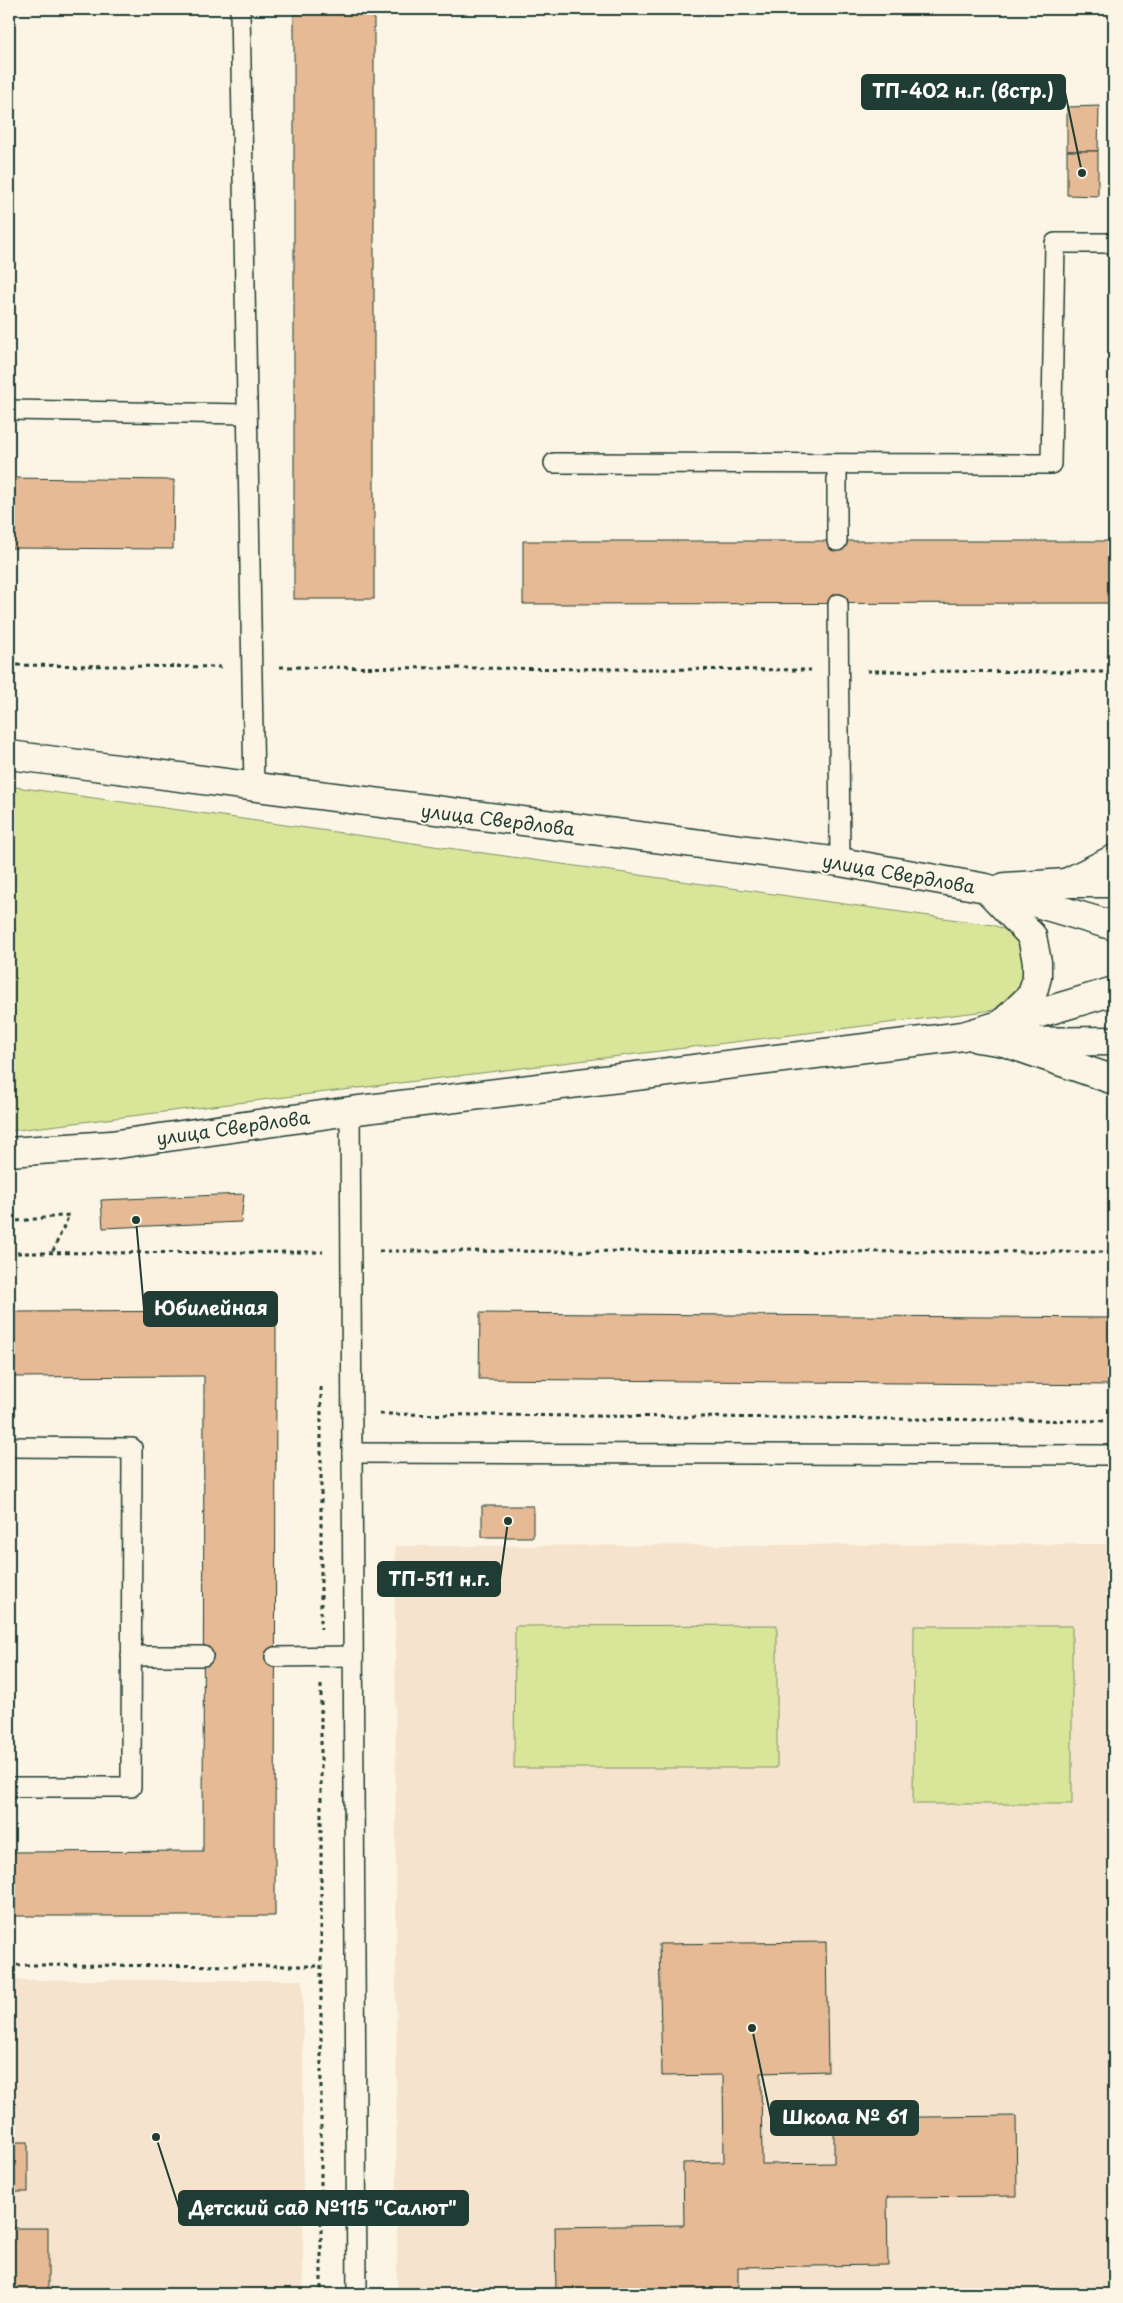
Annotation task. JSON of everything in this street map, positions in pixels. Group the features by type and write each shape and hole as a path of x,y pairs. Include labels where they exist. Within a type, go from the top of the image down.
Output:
{"main road":[{"name":"улица Свердлова","path":"9,755 840,862 986,888 1114,926"},
{"path":"1066,883 1114,859"},
{"name":"улица Свердлова","path":"986,888 1066,883 1114,883"},
{"path":"986,888 1032,936 1037,962 1038,977 1032,995 1002,1034 1114,1080"},
{"name":"улица Свердлова","path":"1002,1034 1114,991"},
{"name":"улица Свердлова","path":"9,1152 111,1144 350,1111 963,1036 1002,1034 1114,1041"}],"lane":[{"path":"240,9 254,788"},
{"path":"554,463 1051,464 1055,243 1114,244"},
{"path":"9,410 247,414"},
{"path":"837,465 837,541"},
{"path":"838,604 840,862"},
{"path":"350,1111 357,2294"},
{"path":"9,1447 132,1448 131,1787 9,1787"},
{"path":"352,1453 1114,1455"},
{"path":"131,1656 203,1656"},
{"path":"275,1657 353,1656"}],"path":[{"path":"9,665 1114,672"},
{"path":"9,1222 69,1215 52,1253"},
{"path":"9,1253 351,1251 1114,1252"},
{"path":"320,1252 320,1262"},
{"path":"320,1380 321,2294"},
{"path":"352,1414 1114,1421"},
{"path":"9,1965 321,1966"}],"shaded area":[{"path":"1106,1544 1108,2294 397,2294 395,1546"},
{"path":"9,1980 303,1980 303,2294 9,2294"}],"green space":[{"path":"9,786 993,925 1006,930 1022,948 1025,976 1019,989 994,1010 9,1131"},
{"path":"777,1625 777,1768 514,1768 515,1626"},
{"path":"914,1626 1072,1626 1072,1804 913,1804"}],"building":[{"path":"294,9 374,9 374,599 294,599"},
{"path":"1099,106 1098,151 1067,151 1067,107"},
{"path":"1067,151 1098,151 1098,196 1067,195"},
{"path":"9,478 174,480 173,549 9,548"},
{"path":"523,541 1114,541 1114,603 523,604"},
{"path":"244,1194 241,1222 103,1228 101,1200"},
{"path":"276,1311 275,1916 9,1916 9,1852 203,1851 204,1376 9,1377 9,1312"},
{"path":"480,1313 1114,1318 1114,1385 479,1379"},
{"path":"482,1506 533,1506 533,1537 482,1537"},
{"path":"826,1942 828,2071 761,2073 762,2164 834,2163 834,2118 1016,2116 1017,2196 887,2197 888,2265 738,2267 738,2294 556,2294 555,2227 684,2225 683,2163 724,2162 723,2075 662,2076 659,1944"},
{"path":"9,2142 28,2142 28,2192 9,2192"},
{"path":"9,2228 48,2228 48,2290 177,2291 177,2294 9,2294"}],"place":[{"name":"ТП-402 н.г. (встр.)","path":"1082,173"},
{"name":"Юбилейная","path":"136,1220"},
{"name":"ТП-511 н.г.","path":"508,1521"},
{"name":"Школа № 61","path":"752,2028"},
{"name":"Детский сад №115 \"Салют\"","path":"156,2137"}]}
